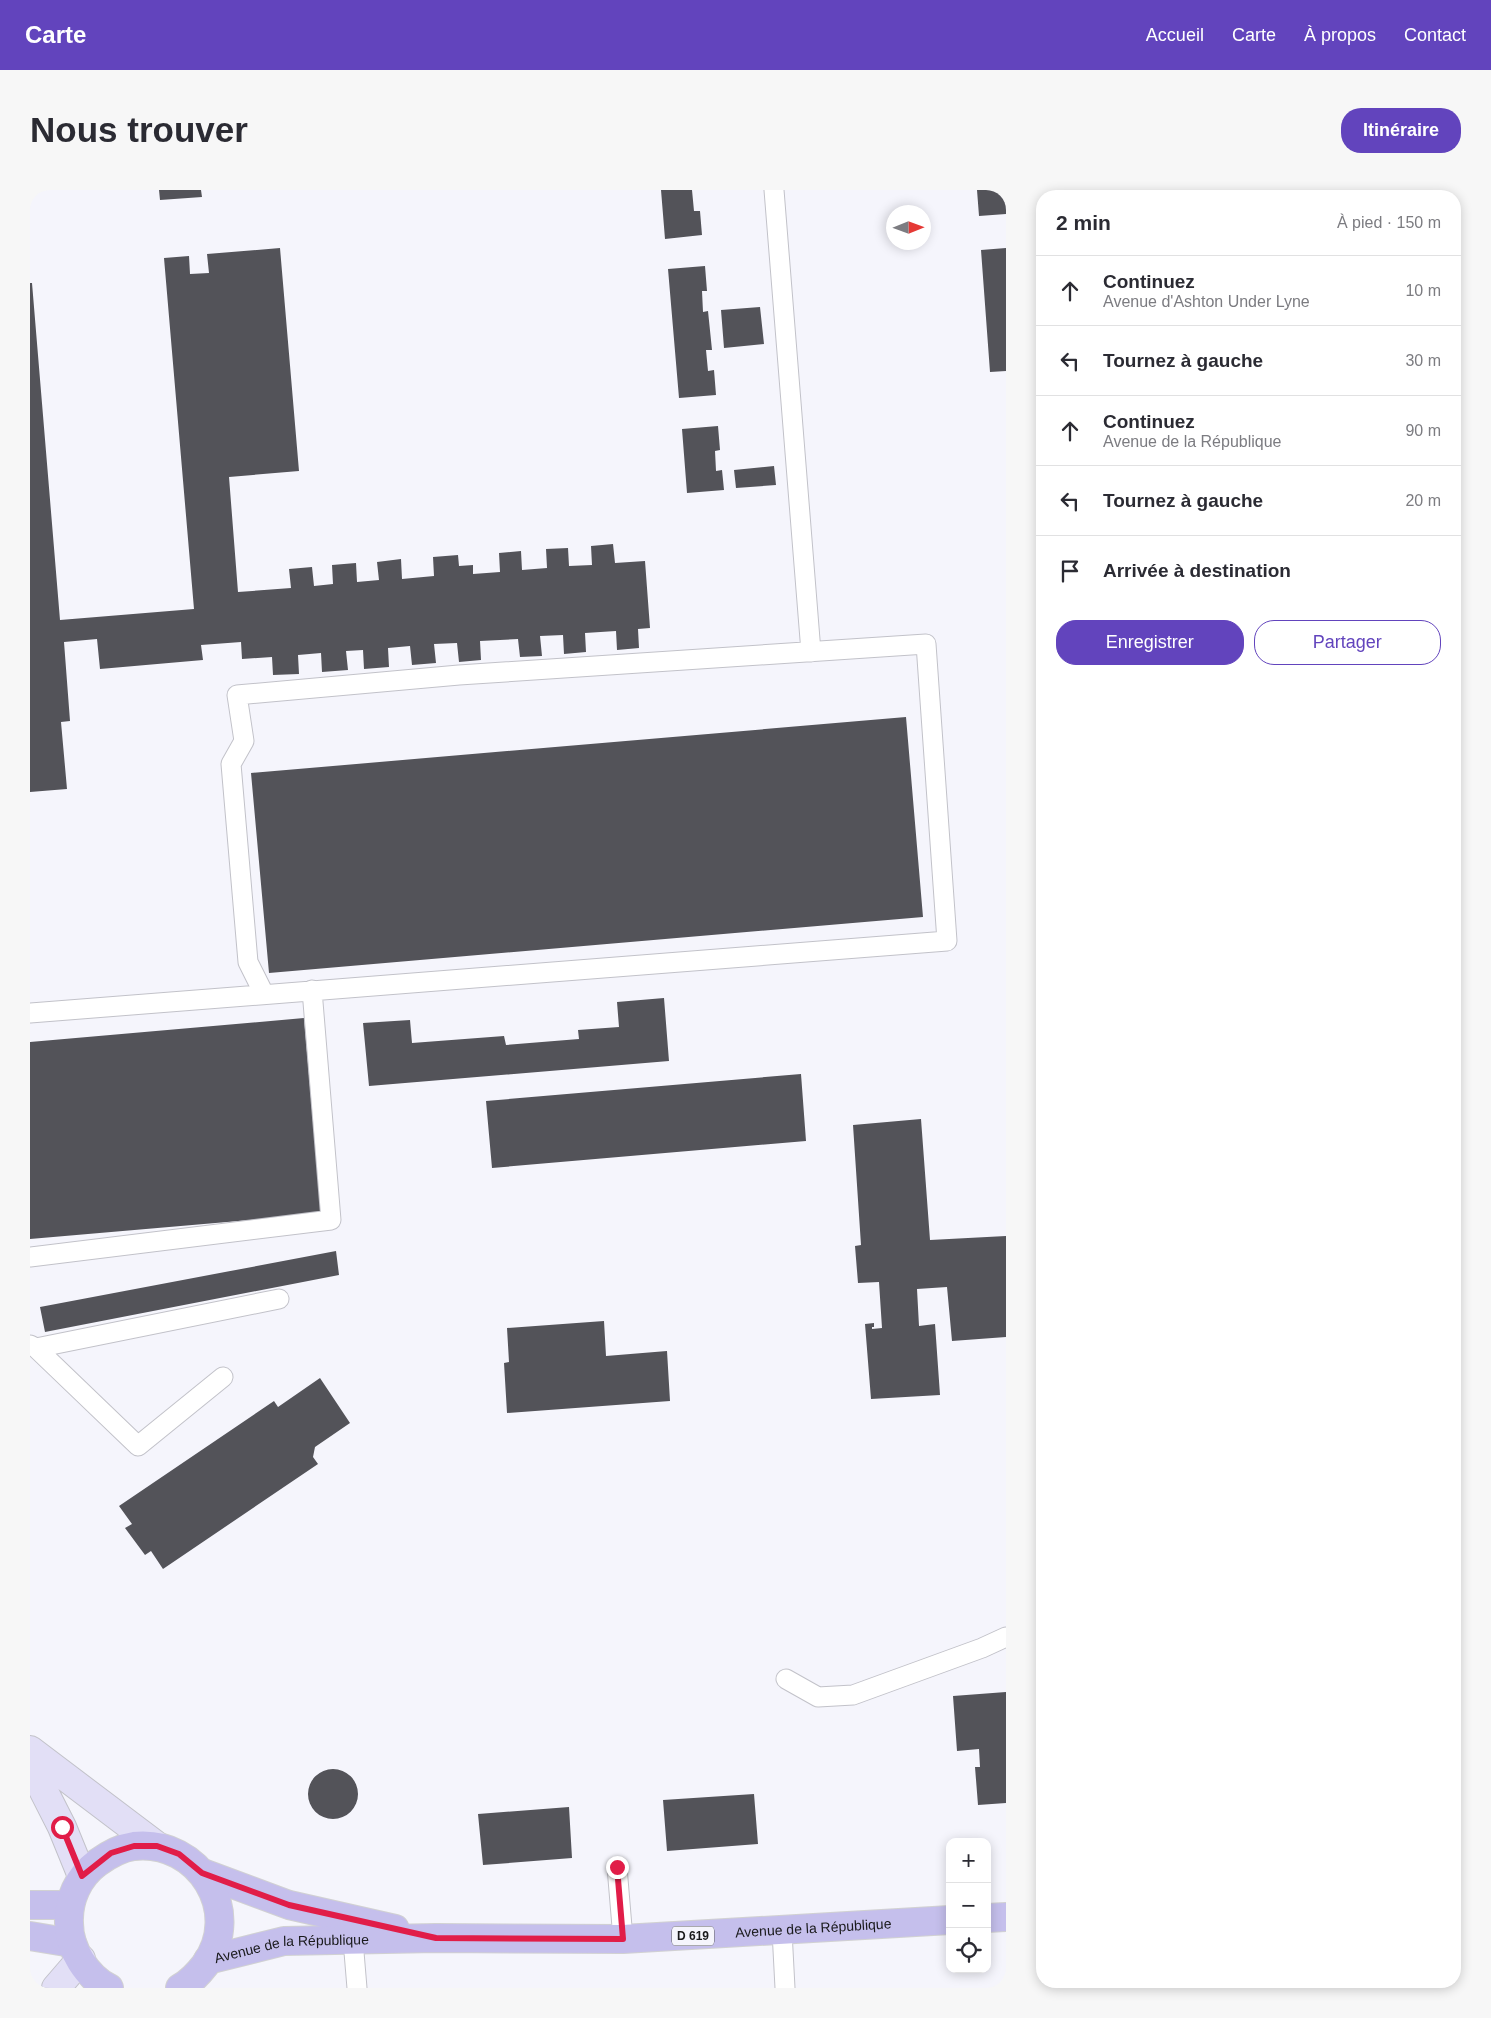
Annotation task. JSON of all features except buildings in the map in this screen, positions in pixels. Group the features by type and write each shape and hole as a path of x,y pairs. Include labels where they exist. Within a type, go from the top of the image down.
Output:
{"main road":[{"path":"110,1988 102,1984 87,1971 76,1951 68,1924 70,1905 82,1876 111,1853 134,1846 157,1846 179,1854 202,1873 212,1886 219,1907 220,1930 214,1952 197,1977"},
{"name":"Avenue de la République","path":"202,1873 289,1905 436,1938"},
{"path":"30,1905 70,1905"},
{"path":"991,1918 1006,1917"},
{"name":"Avenue de la République","path":"197,1977 284,1941 436,1938 623,1939 946,1920"},
{"path":"30,1936 76,1951"}],"street":[{"path":"30,1750 157,1846"},
{"path":"30,1764 62,1827 82,1876"},
{"path":"56,1988 76,1951"}],"lane":[{"path":"774,190 811,652"},
{"path":"30,1013 947,941 926,644 459,675 237,695 244,741 231,764 248,962 264,994"},
{"path":"30,1257 331,1220 312,990"},
{"path":"33,1347 278,1299"},
{"path":"33,1347 138,1446 222,1377"},
{"path":"786,1679 818,1696 853,1695 982,1648 1006,1637"},
{"path":"617,1867 623,1939"},
{"path":"782,1931 785,1988"},
{"path":"353,1940 357,1988"}],"route":[{"path":"62,1827 82,1876 111,1853 134,1846 157,1846 179,1854 202,1873 289,1905 436,1938 623,1939 617,1867"}]}
